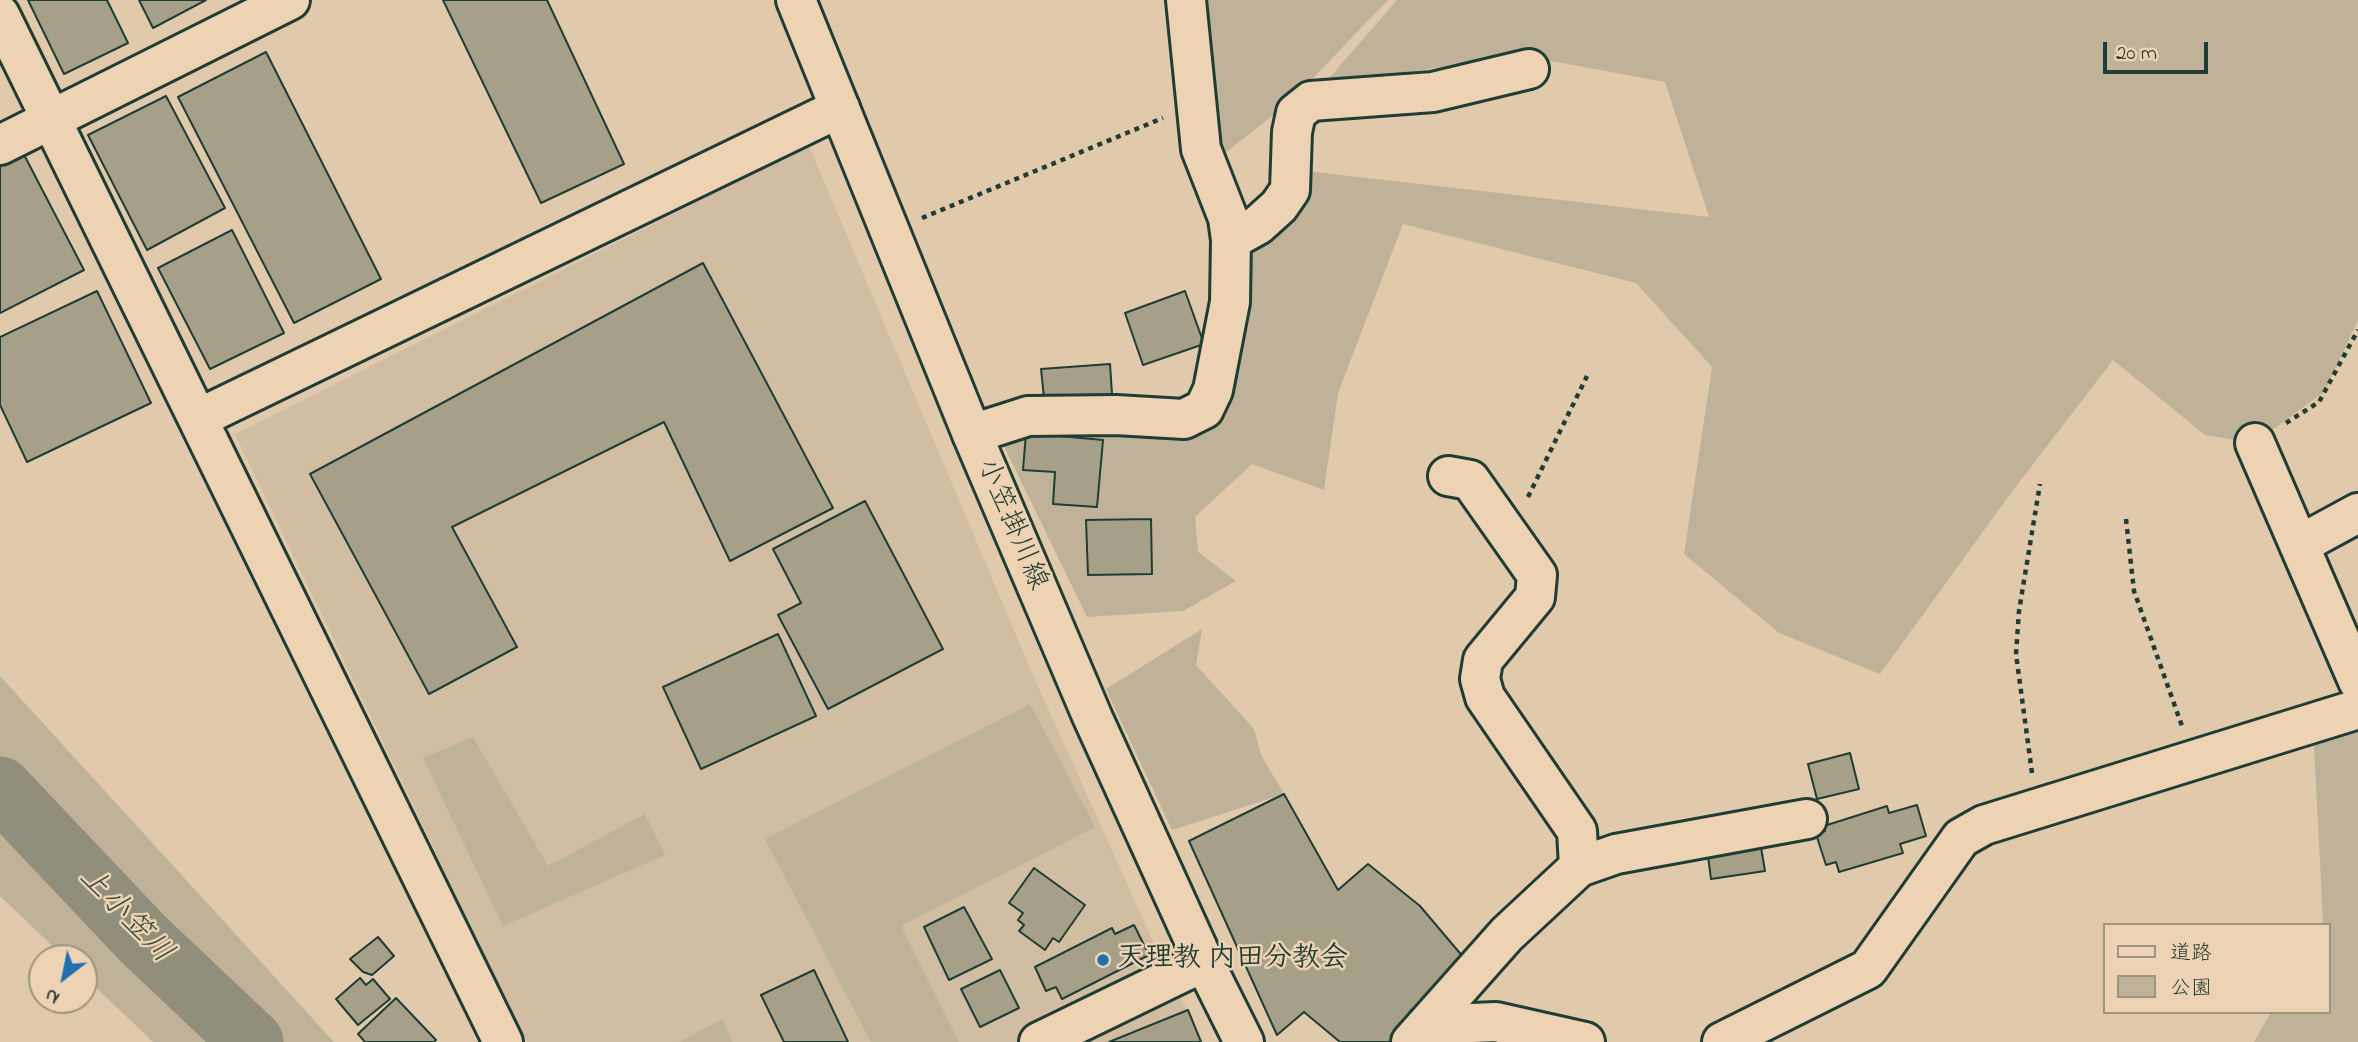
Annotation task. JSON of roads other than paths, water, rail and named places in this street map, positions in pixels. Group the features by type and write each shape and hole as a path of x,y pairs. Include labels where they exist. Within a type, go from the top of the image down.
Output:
{"street":[{"path":"0,145 290,0"},
{"name":"小笠掛川線","path":"796,0 972,435 1092,716 1204,962 1244,1042"},
{"path":"972,435 1028,415 1116,415 1184,419 1204,410 1213,390 1230,302 1231,240 1228,218 1201,149 1186,0"},
{"path":"0,15 503,1042"},
{"path":"1231,240 1258,225 1279,206 1290,190 1292,132 1296,113 1311,101 1433,92 1529,69"},
{"path":"199,418 840,108"},
{"path":"2255,443 2358,681"},
{"path":"1448,475 1470,480 1537,575 1535,597 1483,660 1480,679 1485,697 1577,831 1579,867"},
{"path":"2299,545 2358,513"},
{"path":"1723,1042 1868,969 1961,838 1984,825 2358,709"},
{"path":"1419,1033 1507,934 1579,867 1616,854 1807,819"},
{"path":"1039,1042 1204,962"},
{"path":"1419,1033 1496,1022 1585,1042"}],"waterway":[{"name":"上小笠川","path":"0,788 144,940 252,1042"}],"place":[{"name":"天理教 内田分教会","path":"1103,960"}]}
